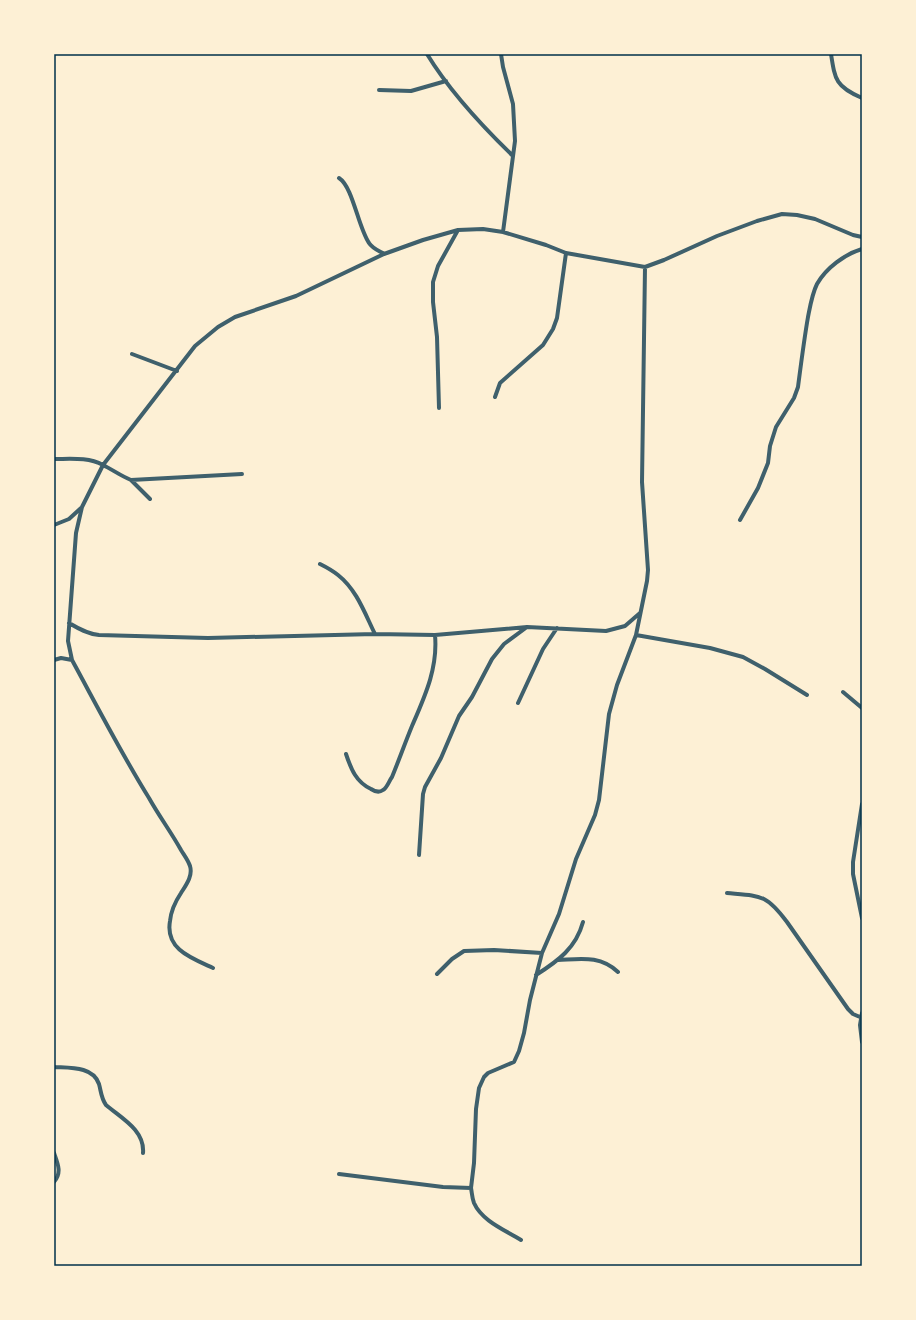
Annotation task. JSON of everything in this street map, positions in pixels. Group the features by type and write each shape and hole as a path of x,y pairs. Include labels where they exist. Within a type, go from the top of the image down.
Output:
{"street":[{"path":"427,54 434,66 472,114 513,156"},
{"path":"502,54 503,68 513,104 515,141 503,232"},
{"path":"832,54 834,74 839,84 843,88 862,98"},
{"path":"379,90 411,91 446,81"},
{"path":"338,178 345,184 368,243 384,254"},
{"path":"213,968 181,951 174,945 169,936 168,930 171,913 190,879 190,865 173,835 149,799 72,660 68,640 76,533 82,507 103,465 195,346 218,327 235,317 296,296 384,254 423,240 458,230 483,229 503,232 546,245 566,253 645,267 717,236 757,221 782,214 797,215 815,219 862,237"},
{"path":"439,408 437,337 432,302 433,282 438,266 458,230"},
{"path":"740,520 758,488 768,463 770,446 776,427 794,398 798,387 808,320 817,285 824,274 837,263 853,252 862,249"},
{"path":"495,397 500,383 542,345 553,329 557,318 566,253"},
{"path":"521,1240 498,1227 481,1213 473,1202 471,1188 474,1163 476,1109 480,1082 488,1073 510,1065 516,1058 524,1033 530,1000 542,953 559,914 576,859 596,815 609,714 619,678 636,635 641,613 648,570 642,482 645,267"},
{"path":"132,354 177,371"},
{"path":"54,459 75,458 88,460 103,465 131,480 150,499"},
{"path":"131,480 242,474"},
{"path":"54,525 69,519 82,507"},
{"path":"320,564 339,576 348,585 357,598 375,634"},
{"path":"69,623 91,634 99,635 208,638 375,634 435,635 527,627 606,631 625,626 641,613"},
{"path":"419,855 423,794 427,783 441,758 459,716 472,698 492,658 504,644 527,627"},
{"path":"518,703 543,649 557,628"},
{"path":"346,754 351,770 362,784 376,791 382,791 385,789 392,777 432,675 435,656 435,635"},
{"path":"636,635 710,648 743,657 765,668 806,695"},
{"path":"54,660 61,658 72,660"},
{"path":"843,692 862,708"},
{"path":"862,804 853,862 853,874 862,918"},
{"path":"727,894 758,897 768,900 787,922 848,1009 853,1014 861,1015 860,1025 862,1042"},
{"path":"536,976 558,960 575,943 583,922"},
{"path":"437,974 452,959 464,951 494,950 542,953"},
{"path":"558,960 598,960 612,966 618,972"},
{"path":"54,1067 80,1069 92,1074 96,1079 106,1105 135,1130 140,1137 143,1146 142,1153"},
{"path":"54,1153 59,1172 54,1182"},
{"path":"339,1174 443,1187 471,1188"}]}
